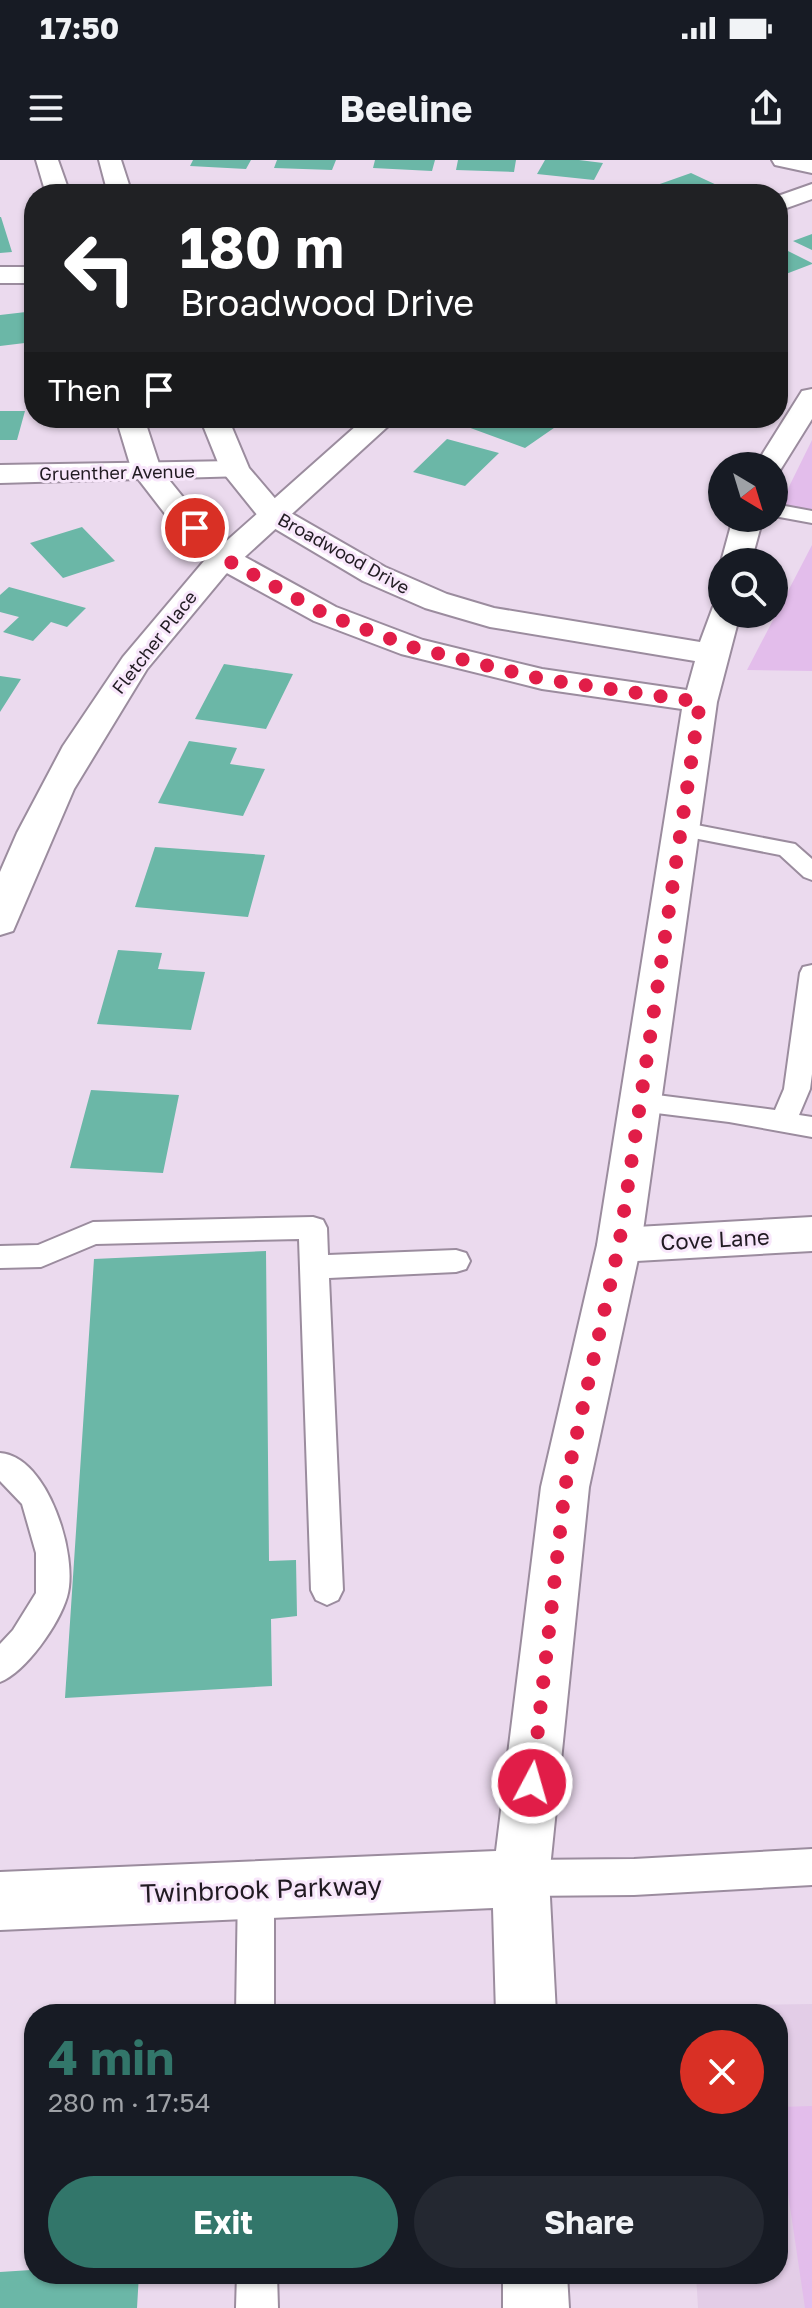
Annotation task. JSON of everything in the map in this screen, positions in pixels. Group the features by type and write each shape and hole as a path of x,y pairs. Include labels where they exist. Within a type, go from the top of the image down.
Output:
{"street":[{"path":"47,160 55,184"},
{"path":"110,160 117,184"},
{"path":"783,160 812,166"},
{"path":"788,200 812,191"},
{"path":"0,275 24,275"},
{"path":"778,452 812,397"},
{"path":"133,428 147,471 180,513 225,559 325,614 412,647 542,679 700,702"},
{"name":"Broadwood Drive","path":"218,428 235,470 273,515 374,574 436,601 490,617 719,634"},
{"name":"Fletcher Place","path":"0,922 6,884 73,761 124,677 195,589 370,428"},
{"name":"Gruenther Avenue","path":"0,474 235,470"},
{"path":"526,2004 521,1878 565,1487 619,1245 700,702 719,634"},
{"name":"Cove Lane","path":"619,1245 812,1234"},
{"name":"Twinbrook Parkway","path":"0,1901 521,1878"},
{"path":"535,2284 536,2308"}],"lane":[{"path":"788,513 812,517"},
{"path":"681,829 787,849 812,872"},
{"path":"783,1122 797,1089 812,973"},
{"path":"641,1103 812,1127"},
{"path":"0,1257 41,1256 93,1233 313,1228 327,1590"},
{"path":"315,1267 456,1261"},
{"path":"0,1466 5,1466 36,1497 52,1553 52,1595 25,1641 0,1667"},
{"path":"521,1878 634,1877 812,1867"},
{"path":"255,2004 256,1889"},
{"path":"257,2284 257,2308"}],"shaded area":[{"path":"812,440 812,517 788,513 788,489"},
{"path":"812,545 812,671 747,670 769,628 788,628 788,591"},
{"path":"788,2004 812,2004 812,2308 698,2308 697,2284 788,2284"},
{"path":"812,2106 812,2308 805,2308 788,2193 788,2107"}],"building":[{"path":"193,160 251,160 246,169 190,166"},
{"path":"277,160 336,160 332,170 274,168"},
{"path":"375,160 435,160 432,171 373,168"},
{"path":"458,160 516,160 514,172 456,170"},
{"path":"545,160 603,163 594,180 537,174"},
{"path":"691,173 715,184 660,184"},
{"path":"1,217 12,252 0,253"},
{"path":"812,234 812,250 793,241"},
{"path":"788,251 812,263 788,273"},
{"path":"24,312 24,343 0,346 0,315"},
{"path":"0,411 24,411 17,440 0,440"},
{"path":"470,428 554,428 525,448"},
{"path":"447,439 499,453 465,486 413,472"},
{"path":"82,527 115,561 63,578 30,543"},
{"path":"9,587 86,608 67,627 51,622 33,641 3,632 19,617 0,612 0,595"},
{"path":"224,664 293,674 266,729 195,719"},
{"path":"0,676 21,679 0,712"},
{"path":"189,741 237,748 230,764 265,769 243,816 158,803"},
{"path":"155,847 265,855 248,917 135,907"},
{"path":"118,950 162,953 158,969 205,972 191,1030 97,1024"},
{"path":"91,1090 179,1095 163,1173 70,1168"},
{"path":"266,1251 269,1561 296,1560 297,1616 271,1619 272,1686 65,1698 94,1259"},
{"path":"24,2270 24,2284 138,2284 137,2308 0,2308 0,2272"}],"route":[{"path":"195,528 225,559 325,614 412,647 542,679 700,702 619,1245 565,1487 532,1783"}]}
